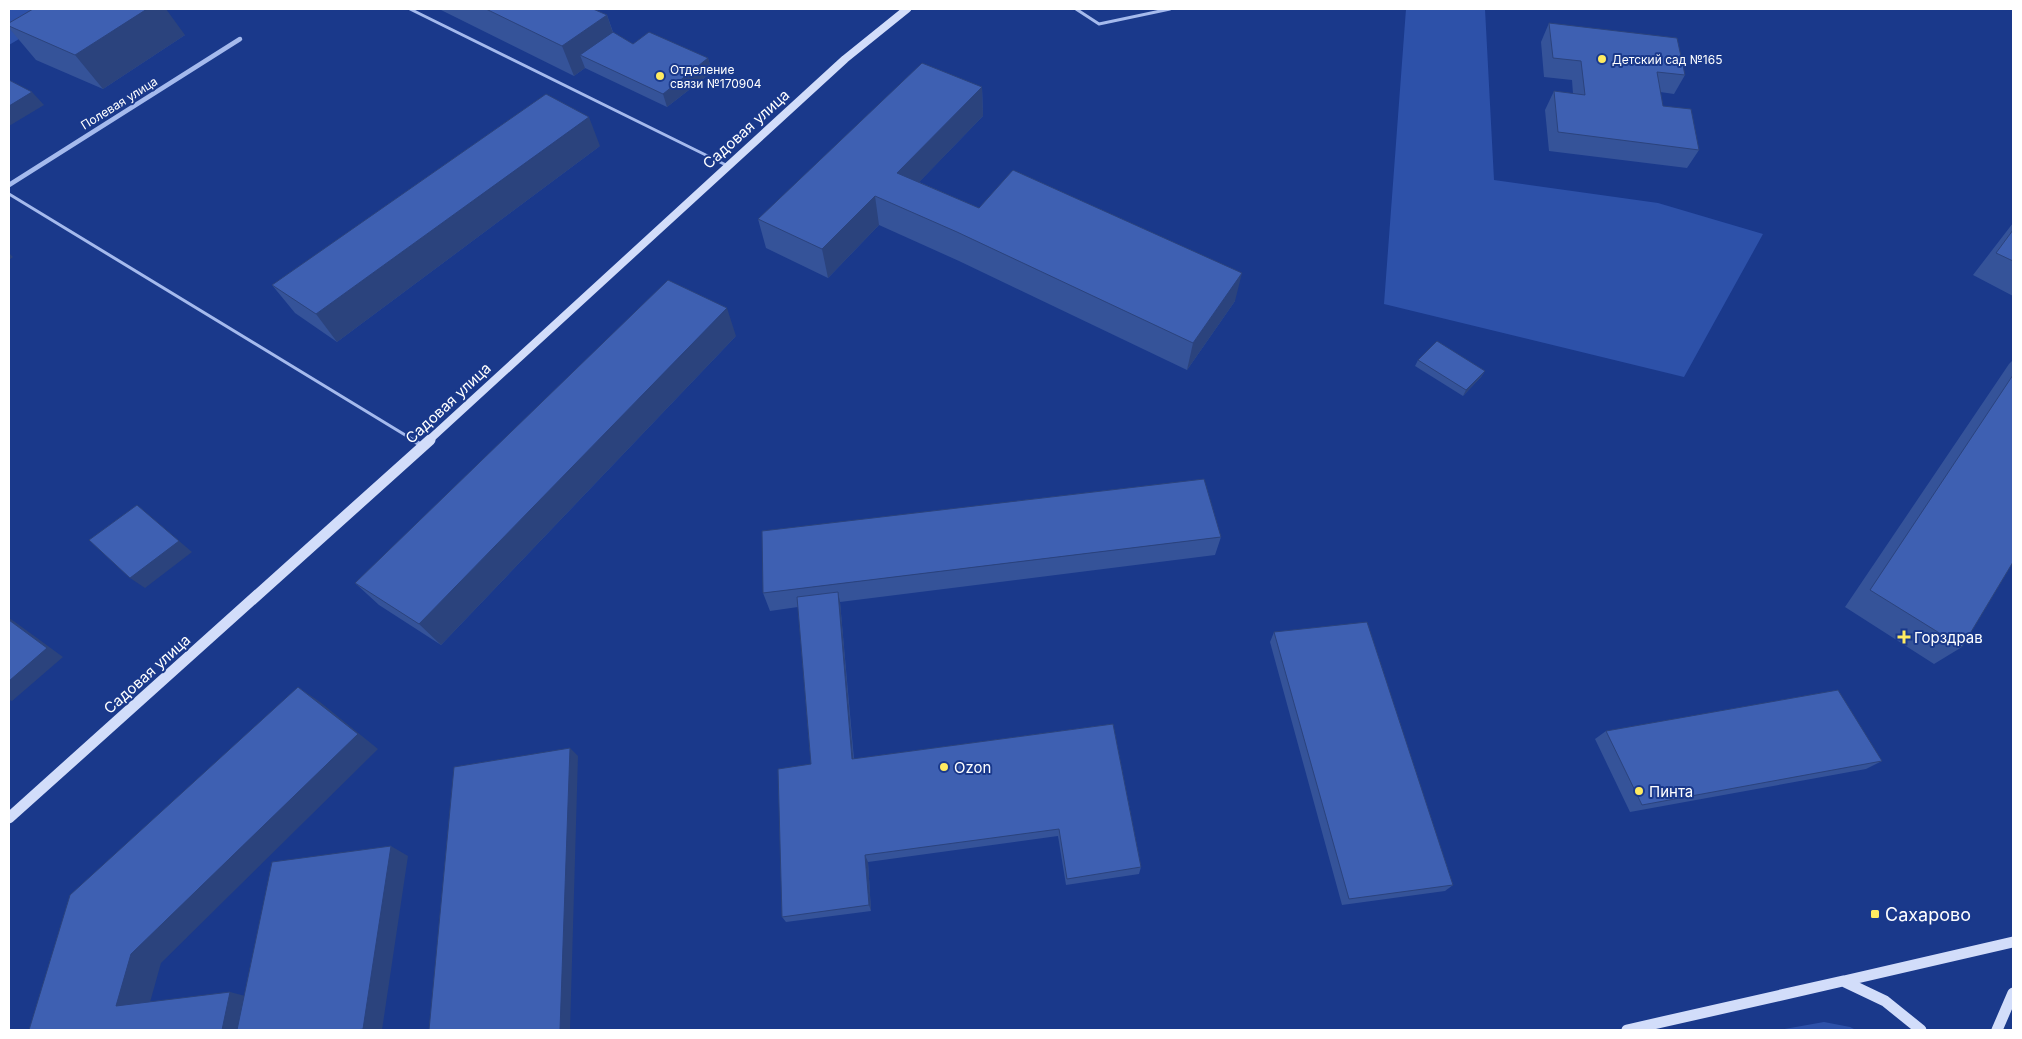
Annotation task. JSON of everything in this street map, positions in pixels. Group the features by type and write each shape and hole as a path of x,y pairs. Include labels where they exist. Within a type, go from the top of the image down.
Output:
{"street":[{"name":"Садовая улица","path":"9,818 423,446 845,59 907,9"},
{"name":"Полевая улица","path":"9,185 240,39"},
{"path":"1627,1030 1647,1028 2013,942"},
{"path":"1843,981 1865,988 1886,1000 1921,1030"},
{"path":"1997,1030 2013,993"}],"lane":[{"path":"410,9 728,166"},
{"path":"1076,9 1099,24 1170,9"},
{"path":"9,194 423,446"}],"shaded area":[{"path":"9,9 69,9 9,45"},
{"path":"1406,9 1485,9 1494,180 1658,203 1763,234 1684,377 1384,304"},
{"path":"1824,1022 1856,1030 1779,1030"}],"building":[{"path":"33,9 147,9 75,55 9,26 9,23"},
{"path":"486,9 593,9 607,15 562,46"},
{"path":"1549,23 1677,38 1685,75 1657,72 1663,106 1691,109 1699,150 1558,132 1554,91 1585,95 1581,61 1553,58"},
{"path":"613,32 633,44 649,32 708,58 663,94 580,55"},
{"path":"922,63 982,87 897,173 979,208 1013,170 1242,273 1193,343 957,232 875,196 822,249 758,219"},
{"path":"9,80 32,92 9,106"},
{"path":"546,94 589,117 316,314 272,285"},
{"path":"2013,230 2013,261 1996,253"},
{"path":"668,280 727,308 419,624 355,583"},
{"path":"1437,341 1485,371 1466,390 1418,360"},
{"path":"2013,375 2013,562 1962,647 1870,590"},
{"path":"1204,479 1221,537 763,593 762,531"},
{"path":"137,505 179,541 130,578 89,540"},
{"path":"838,592 852,759 1113,724 1141,867 1067,879 1059,829 865,855 869,905 782,917 778,769 811,764 797,597"},
{"path":"9,620 47,648 9,681"},
{"path":"1367,622 1453,885 1349,899 1274,632"},
{"path":"298,687 358,734 131,954 116,1006 230,992 222,1030 29,1030 70,895"},
{"path":"1838,690 1882,761 1642,805 1606,731"},
{"path":"570,748 560,1030 429,1030 454,767"},
{"path":"391,846 363,1029 237,1030 272,862"}],"place":[{"name":"Детский сад №165","path":"1602,59"},
{"name":"Отделение связи №170904","path":"660,76"},
{"name":"Горздрав","path":"1904,637"},
{"name":"Ozon","path":"944,767"},
{"name":"Пинта","path":"1639,791"},
{"name":"Сахарово","path":"1875,914"}]}
